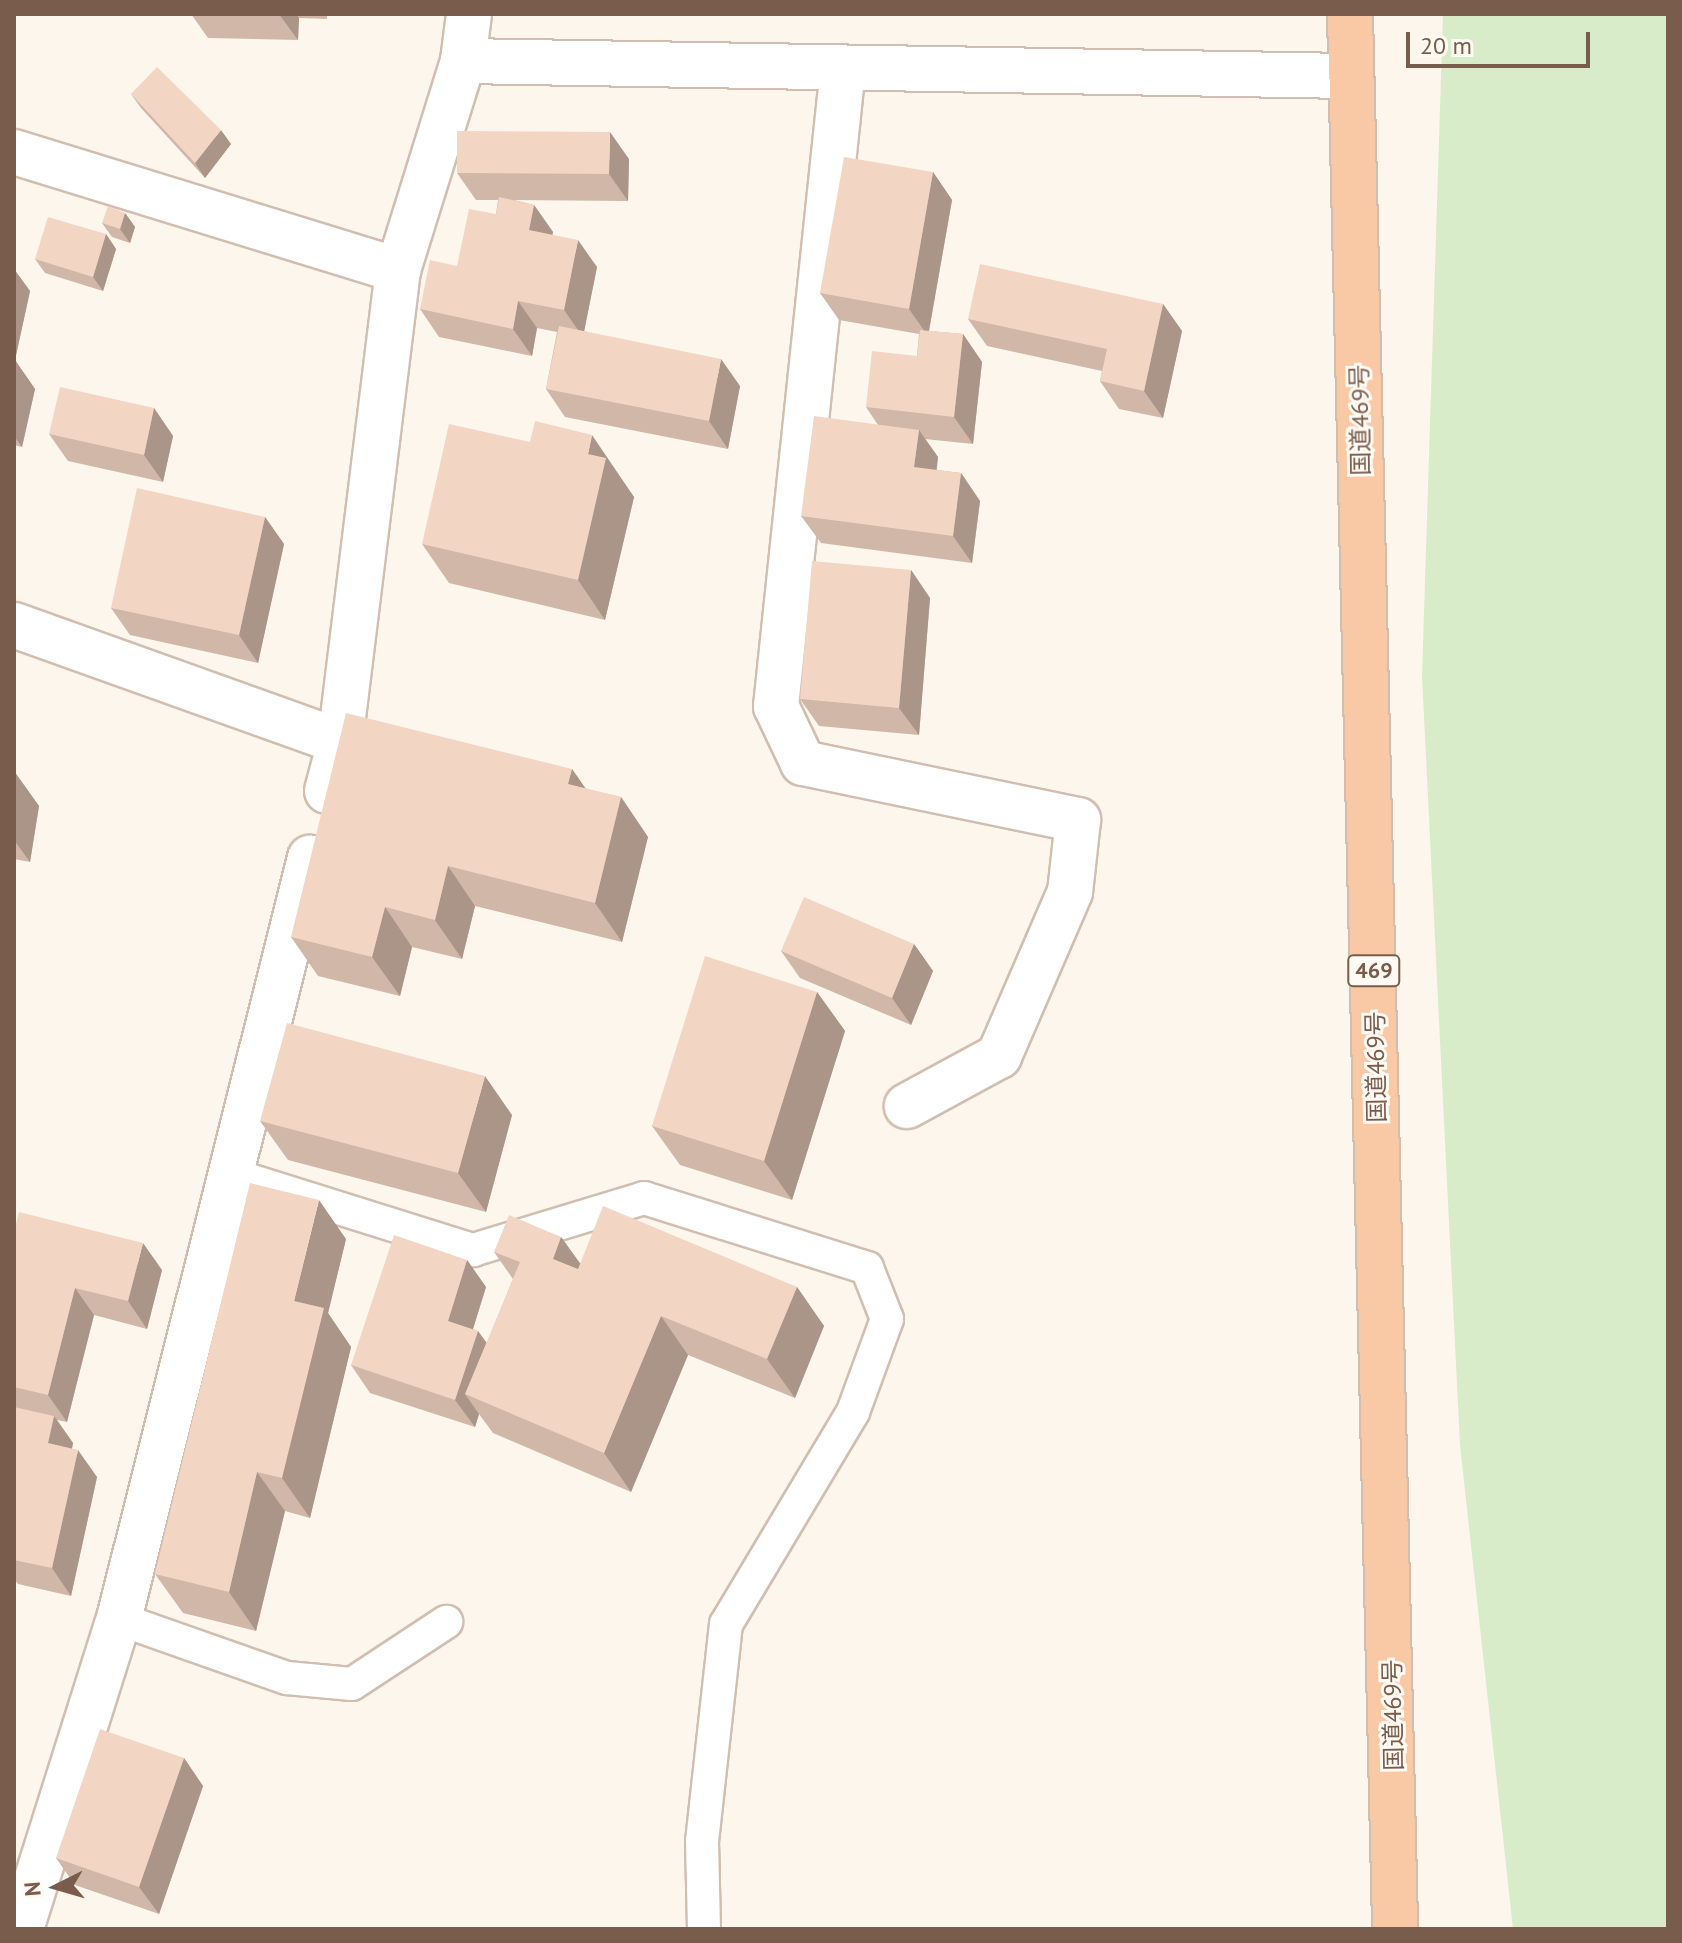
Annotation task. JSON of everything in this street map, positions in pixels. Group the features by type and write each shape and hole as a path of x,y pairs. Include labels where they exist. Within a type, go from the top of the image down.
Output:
{"highway":[{"name":"国道469号","path":"1350,14 1395,1929"}],"street":[{"path":"21,1929 119,1619 340,742 398,270 463,61 469,14"},
{"path":"463,61 1351,76"},
{"path":"843,68 776,706 803,763 1078,820 1070,892 999,1056 907,1106"},
{"path":"14,152 398,270"},
{"path":"14,625 340,742"}],"lane":[{"path":"230,1174 473,1250 644,1198 867,1268 887,1319 853,1412 726,1624 702,1841 704,1929"},
{"path":"119,1619 287,1678 352,1684 446,1622"}],"green space":[{"path":"1443,14 1668,14 1668,1929 1513,1929 1460,1445 1422,676"}],"building":[{"path":"157,67 221,130 195,163 131,94"},
{"path":"457,131 610,132 609,174 457,173"},
{"path":"844,157 933,172 909,309 820,293"},
{"path":"499,197 534,205 529,230 578,240 564,310 518,301 513,329 420,309 430,260 457,266 469,209 496,214"},
{"path":"108,206 125,213 120,229 102,223"},
{"path":"48,217 106,234 93,277 35,259"},
{"path":"980,264 1163,304 1144,391 1100,381 1107,349 968,319"},
{"path":"559,326 721,359 709,421 546,389"},
{"path":"920,330 963,334 954,417 866,407 872,351 917,356"},
{"path":"60,387 154,408 144,455 49,434"},
{"path":"814,416 919,430 914,467 961,473 953,536 801,516"},
{"path":"535,421 592,435 588,454 606,458 578,580 422,544 449,424 530,442"},
{"path":"137,488 265,517 239,635 111,608"},
{"path":"812,561 911,570 899,708 800,699"},
{"path":"346,713 572,769 568,784 621,797 595,903 448,866 435,920 385,907 372,957 291,937"},
{"path":"804,897 914,944 892,998 781,951"},
{"path":"705,956 817,992 764,1161 652,1126"},
{"path":"287,1023 485,1076 458,1173 260,1121"},
{"path":"250,1183 319,1200 294,1301 324,1308 282,1478 257,1472 229,1592 155,1574"},
{"path":"603,1206 797,1287 767,1359 661,1316 604,1453 465,1394 520,1262 494,1252 509,1215 561,1237 553,1259 578,1269"},
{"path":"19,1212 143,1243 128,1301 75,1288 48,1395 14,1387 14,1232"},
{"path":"394,1235 467,1260 448,1321 478,1331 455,1400 351,1365"},
{"path":"14,1407 54,1416 48,1443 78,1450 52,1568 14,1560"},
{"path":"100,1729 184,1758 139,1887 56,1858"}]}
